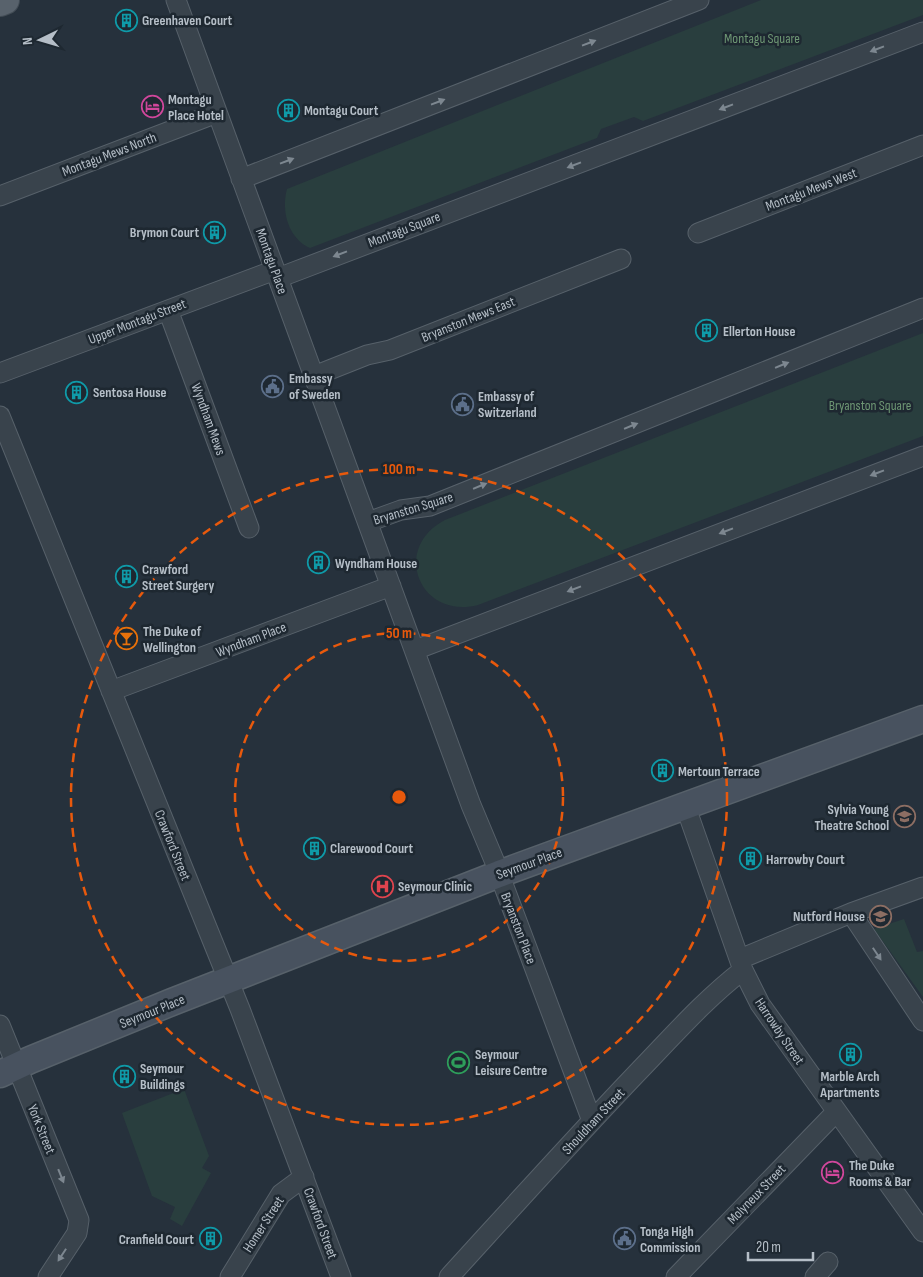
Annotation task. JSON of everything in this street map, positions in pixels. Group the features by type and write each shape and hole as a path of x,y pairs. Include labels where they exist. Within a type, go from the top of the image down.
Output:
{"main road":[{"path":"0,2 5,0"}],"street":[{"name":"Montagu Place","path":"176,0 368,522"},
{"path":"241,179 699,0"},
{"name":"Montagu Square","path":"276,274 923,32"},
{"name":"Montagu Mews North","path":"0,196 217,113"},
{"name":"Montagu Mews West","path":"698,233 923,144"},
{"name":"Bryanston Mews East","path":"314,376 367,355 390,350 621,259"},
{"name":"Upper Montagu Street","path":"0,373 168,310 276,274"},
{"name":"Bryanston Square","path":"415,650 368,522 401,510 430,506 923,308"},
{"name":"Wyndham Mews","path":"168,310 249,528"},
{"name":"Crawford Street","path":"0,416 228,981 304,1177 340,1277"},
{"path":"415,650 923,456"},
{"name":"Wyndham Place","path":"111,691 391,586"},
{"name":"Bryanston Place","path":"415,650 471,805 592,1121"},
{"name":"Seymour Place","path":"8,1070 172,1002 499,874 923,720"},
{"name":"Harrowby Street","path":"685,805 742,964 760,1004 923,1232"},
{"name":"Shouldham Street","path":"449,1277 592,1121 732,978 742,964 850,913 923,887"},
{"path":"850,913 923,1021"},
{"name":"York Street","path":"0,1025 8,1070 79,1220 76,1234 48,1277"},
{"name":"Molyneux Street","path":"676,1277 836,1112"},
{"name":"Homer Street","path":"230,1277 281,1194 304,1177"},
{"path":"815,1277 828,1262"}],"green space":[{"name":"Montagu Square","path":"761,0 923,0 923,15 643,121 634,117 601,129 597,138 310,248 296,238 291,231 285,206 287,189"},
{"name":"Bryanston Square","path":"923,333 923,436 478,605 457,607 440,602 427,592 419,579 416,563 419,547 428,532 445,520"},
{"path":"904,919 917,952 923,951 923,997 874,929"},
{"path":"184,1089 209,1156 202,1168 211,1173 182,1226 170,1219 175,1207 152,1196 122,1113"}],"place":[{"name":"Greenhaven Court","path":"126,20"},
{"name":"Montagu Place Hotel","path":"152,107"},
{"name":"Montagu Court","path":"288,110"},
{"name":"Brymon Court","path":"215,232"},
{"name":"Ellerton House","path":"707,331"},
{"name":"Embassy of Sweden","path":"273,386"},
{"name":"Sentosa House","path":"77,392"},
{"name":"Embassy of Switzerland","path":"462,404"},
{"name":"Wyndham House","path":"319,563"},
{"name":"Crawford Street Surgery","path":"126,577"},
{"name":"The Duke of Wellington","path":"127,639"},
{"name":"Mertoun Terrace","path":"662,771"},
{"name":"Sylvia Young Theatre School","path":"905,817"},
{"name":"Clarewood Court","path":"314,848"},
{"name":"Harrowby Court","path":"750,859"},
{"name":"Seymour Clinic","path":"382,886"},
{"name":"Nutford House","path":"881,916"},
{"name":"Marble Arch Apartments","path":"850,1054"},
{"name":"Seymour Leisure Centre","path":"459,1062"},
{"name":"Seymour Buildings","path":"124,1076"},
{"name":"The Duke Rooms & Bar","path":"833,1173"},
{"name":"Cranfield Court","path":"210,1239"},
{"name":"Tonga High Commission","path":"624,1239"}]}
